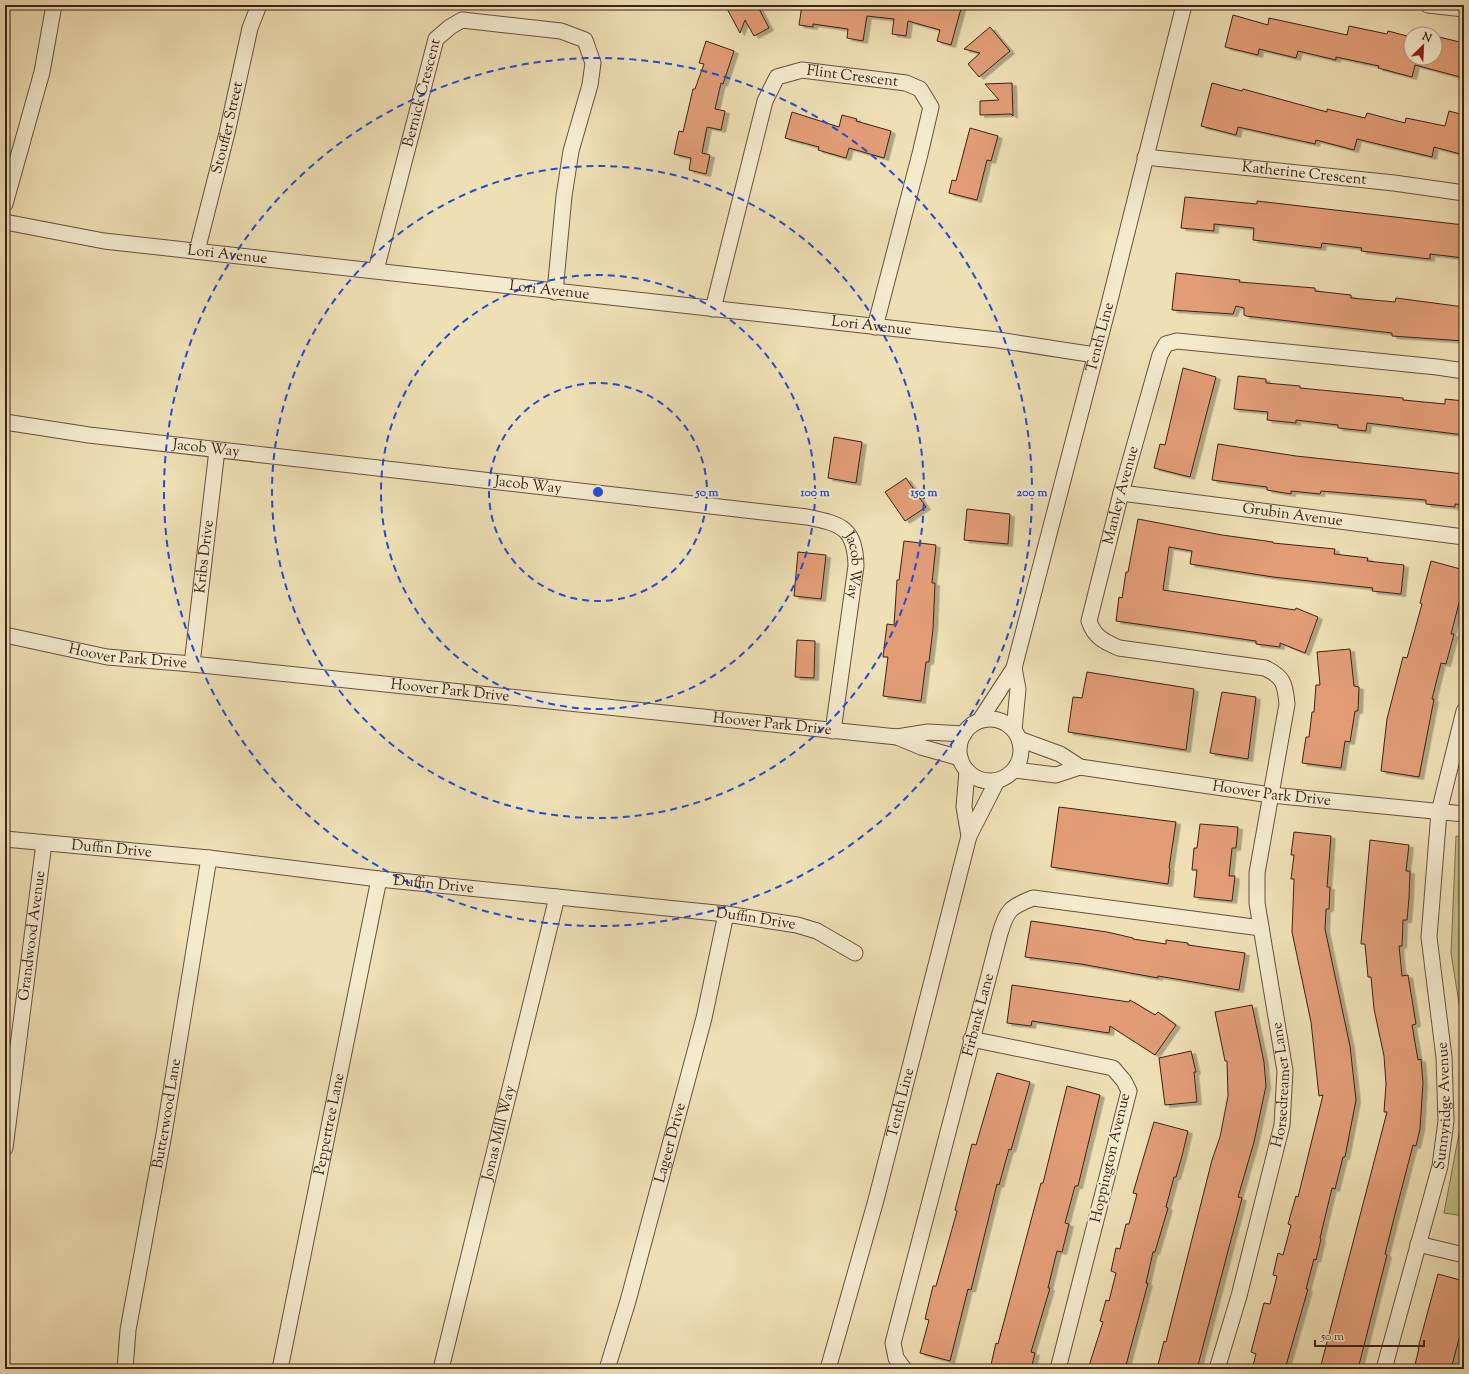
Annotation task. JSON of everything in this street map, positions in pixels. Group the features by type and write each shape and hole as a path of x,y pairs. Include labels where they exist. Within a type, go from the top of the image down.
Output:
{"street":[{"path":"5,204 42,72 54,5"},
{"name":"Stouffer Street","path":"197,251 227,133 250,28 258,5"},
{"name":"Tenth Line","path":"980,720 1014,668 1109,304 1184,5"},
{"path":"1428,5 1464,9"},
{"name":"Bernick Crescent","path":"376,270 436,39 450,26 462,20 561,31 585,40 593,63 590,85 571,151 564,196 555,292"},
{"name":"Flint Crescent","path":"713,309 765,101 776,77 802,70 906,83 920,89 931,107 875,328"},
{"name":"Katherine Crescent","path":"1145,157 1394,183 1464,193"},
{"name":"Lori Avenue","path":"5,222 104,241 376,270 875,328 998,340 1095,354"},
{"name":"Manley Avenue","path":"1271,795 1286,704 1285,685 1276,673 1264,668 1119,648 1103,641 1092,631 1089,622 1121,493 1160,355 1166,344 1177,341 1464,371"},
{"name":"Jacob Way","path":"5,422 89,435 807,517 837,524 853,541 856,566 833,731"},
{"name":"Kribs Drive","path":"192,664 217,450"},
{"name":"Grubin Avenue","path":"1121,493 1464,537"},
{"name":"Hoover Park Drive","path":"5,635 107,658 192,664 897,737 928,732 964,734"},
{"name":"Tenth Line","path":"1014,668 1018,689 1017,735"},
{"path":"1439,812 1464,711"},
{"path":"980,720 999,720 1007,724 1017,735 1021,750 1020,760 1014,770 997,780 986,781 976,778 968,771 960,758 959,749 964,734 980,720"},
{"name":"Hoover Park Drive","path":"1017,735 1060,754 1080,767 1271,795 1464,814"},
{"name":"Hoover Park Drive","path":"897,737 921,747 960,758"},
{"name":"Hoover Park Drive","path":"1014,770 1056,776 1080,767"},
{"name":"Tenth Line","path":"968,771 964,804 968,836"},
{"name":"Tenth Line","path":"828,1369 876,1200 968,836 997,780"},
{"name":"Horsedreamer Lane","path":"1217,1369 1239,1296 1282,1125 1285,1071 1257,903 1257,873 1271,795"},
{"name":"Sunnyridge Avenue","path":"1384,1369 1440,1166 1446,1121 1444,1057 1429,937 1439,812"},
{"name":"Duffin Drive","path":"5,838 208,858 379,879 558,898 726,914 797,925 817,931 855,953"},
{"name":"Grandwood Avenue","path":"5,1148 44,843"},
{"name":"Butterwood Lane","path":"125,1369 128,1330 164,1134 208,858"},
{"name":"Peppertree Lane","path":"280,1369 379,879"},
{"name":"Jonas Mill Way","path":"441,1369 558,898"},
{"name":"Firbank Lane","path":"904,1369 896,1358 893,1343 971,1040 1005,917 1014,905 1032,898 1261,928"},
{"name":"Lageer Drive","path":"607,1369 628,1301 704,1018 726,914"},
{"name":"Hoppington Avenue","path":"971,1040 1113,1068 1124,1081 1129,1091 1058,1369"},
{"path":"1418,1244 1464,1255"}],"green space":[{"path":"1456,836 1464,837 1464,1035 1451,953"},
{"path":"1464,1107 1464,1216 1444,1213"}],"building":[{"path":"725,5 757,5 769,28 754,36 745,20 740,33"},
{"path":"802,5 962,5 951,45 937,41 940,30 908,21 906,36 892,34 894,19 867,16 863,41 847,38 848,29 813,24 813,27 799,25"},
{"path":"1233,15 1268,25 1269,18 1347,35 1349,26 1387,34 1388,31 1403,35 1403,66 1415,66 1412,77 1378,68 1379,66 1336,57 1336,60 1298,51 1296,58 1259,49 1258,55 1225,47"},
{"path":"990,27 1010,51 979,77 968,64 980,53 964,49"},
{"path":"1443,38 1464,43 1464,78 1419,66 1443,66"},
{"path":"706,41 734,51 723,84 721,83 715,109 725,111 721,130 707,127 702,153 710,155 706,174 689,170 691,158 674,154 679,131 683,132 693,89 695,89 704,64 699,63"},
{"path":"1012,83 1013,116 1011,114 980,115 980,101 999,100 985,84"},
{"path":"1212,83 1242,91 1243,89 1327,112 1327,109 1365,118 1367,113 1405,123 1406,118 1445,126 1449,111 1464,115 1464,155 1434,147 1432,157 1357,139 1354,150 1316,140 1315,144 1238,127 1236,135 1201,126"},
{"path":"792,112 839,127 842,115 857,119 856,121 891,131 884,158 849,148 846,158 818,150 819,147 785,138"},
{"path":"970,128 998,136 991,161 987,160 977,200 949,193 952,180 956,181"},
{"path":"1185,197 1257,204 1257,201 1464,225 1464,258 1430,254 1430,259 1361,251 1362,248 1322,243 1321,248 1253,240 1254,228 1214,224 1214,231 1181,228"},
{"path":"1176,273 1240,280 1239,282 1315,288 1315,291 1351,295 1351,298 1395,302 1396,298 1464,307 1464,341 1392,336 1392,333 1246,316 1244,315 1244,308 1236,306 1233,314 1172,310"},
{"path":"1183,368 1216,377 1190,477 1154,468 1160,444 1165,445"},
{"path":"1238,376 1266,379 1266,383 1300,386 1300,388 1403,398 1403,400 1445,404 1445,399 1464,401 1464,435 1367,423 1366,431 1338,428 1338,425 1296,420 1296,423 1267,420 1268,412 1234,409"},
{"path":"834,437 862,442 856,483 828,478"},
{"path":"1218,444 1296,456 1464,474 1464,505 1455,504 1455,507 1426,504 1426,500 1321,491 1320,494 1291,491 1291,494 1267,490 1267,487 1212,480"},
{"path":"906,478 926,507 905,521 885,492"},
{"path":"967,509 1010,514 1008,544 964,540"},
{"path":"1138,519 1273,543 1335,549 1334,554 1368,558 1367,561 1404,565 1401,594 1372,591 1373,588 1273,577 1190,564 1192,551 1169,547 1163,590 1295,610 1296,608 1318,617 1305,653 1280,643 1280,647 1256,644 1256,641 1116,621 1119,597 1122,598 1126,572 1128,572"},
{"path":"904,541 936,545 932,583 935,583 933,629 929,662 926,662 921,701 883,696 888,657 883,657 887,624 894,625 897,580 899,580"},
{"path":"798,552 826,555 821,599 794,596"},
{"path":"1431,561 1464,570 1464,584 1451,634 1454,634 1446,664 1441,663 1432,699 1434,699 1419,777 1381,771 1387,719 1403,657 1407,658 1422,604 1420,603"},
{"path":"797,640 815,641 814,678 795,677"},
{"path":"1350,649 1354,686 1359,687 1358,711 1355,711 1350,742 1345,741 1341,768 1302,763 1306,737 1309,737 1312,712 1314,712 1316,685 1320,685 1317,652"},
{"path":"1087,672 1194,689 1186,750 1068,732 1073,697 1082,698"},
{"path":"1222,692 1256,697 1248,759 1210,753"},
{"path":"1059,807 1176,822 1168,884 1051,867"},
{"path":"1200,824 1238,827 1236,848 1232,848 1229,876 1235,876 1232,901 1194,897 1197,870 1192,870 1194,848 1197,848"},
{"path":"1294,832 1331,836 1327,887 1330,887 1329,909 1326,909 1325,929 1350,1046 1356,1100 1345,1157 1343,1157 1335,1189 1332,1188 1316,1260 1314,1259 1306,1289 1308,1289 1285,1369 1252,1369 1256,1354 1251,1352 1264,1303 1270,1304 1277,1276 1273,1275 1278,1253 1283,1255 1291,1225 1288,1224 1296,1196 1298,1197 1323,1095 1319,1096 1311,1022 1292,932 1294,879 1291,879 1294,855 1291,855"},
{"path":"1370,840 1409,845 1406,871 1410,871 1407,920 1403,920 1402,946 1399,946 1402,976 1408,975 1416,1024 1412,1025 1418,1060 1421,1059 1423,1083 1420,1129 1416,1146 1413,1145 1393,1222 1385,1254 1387,1255 1358,1369 1320,1369 1387,1112 1384,1112 1386,1084 1384,1056 1374,1009 1371,977 1368,977 1365,944 1361,944"},
{"path":"1031,921 1107,932 1133,939 1166,944 1166,940 1188,943 1188,945 1245,953 1239,990 1158,976 1158,978 1081,964 1025,957"},
{"path":"1012,985 1129,1002 1130,1000 1155,1015 1158,1012 1176,1025 1155,1055 1110,1026 1109,1033 1032,1021 1031,1026 1007,1023"},
{"path":"1252,1005 1264,1062 1266,1086 1254,1142 1238,1197 1242,1198 1197,1369 1157,1369 1164,1341 1166,1342 1212,1160 1220,1137 1228,1096 1227,1061 1225,1061 1215,1012"},
{"path":"1191,1051 1196,1072 1194,1072 1197,1102 1165,1105 1159,1058"},
{"path":"997,1073 1030,1082 1011,1150 1009,1149 999,1185 997,1184 971,1290 968,1289 950,1361 920,1353 929,1320 925,1319 933,1286 936,1286 957,1211 955,1210 972,1144 976,1145"},
{"path":"1067,1086 1100,1095 1078,1186 1075,1186 1065,1223 1069,1224 1062,1252 1057,1251 1048,1288 1050,1288 1031,1352 1035,1353 1031,1369 990,1369 1041,1183 1043,1183"},
{"path":"1154,1122 1188,1131 1182,1156 1176,1177 1174,1177 1166,1207 1168,1208 1155,1252 1153,1252 1146,1283 1148,1283 1125,1369 1088,1369 1103,1322 1100,1321 1106,1300 1109,1301 1116,1273 1111,1271 1116,1248 1120,1249 1126,1224 1129,1224 1137,1194 1133,1193"},
{"path":"1438,1274 1460,1280 1459,1284 1464,1285 1464,1320 1451,1369 1414,1369 1418,1348"}]}
